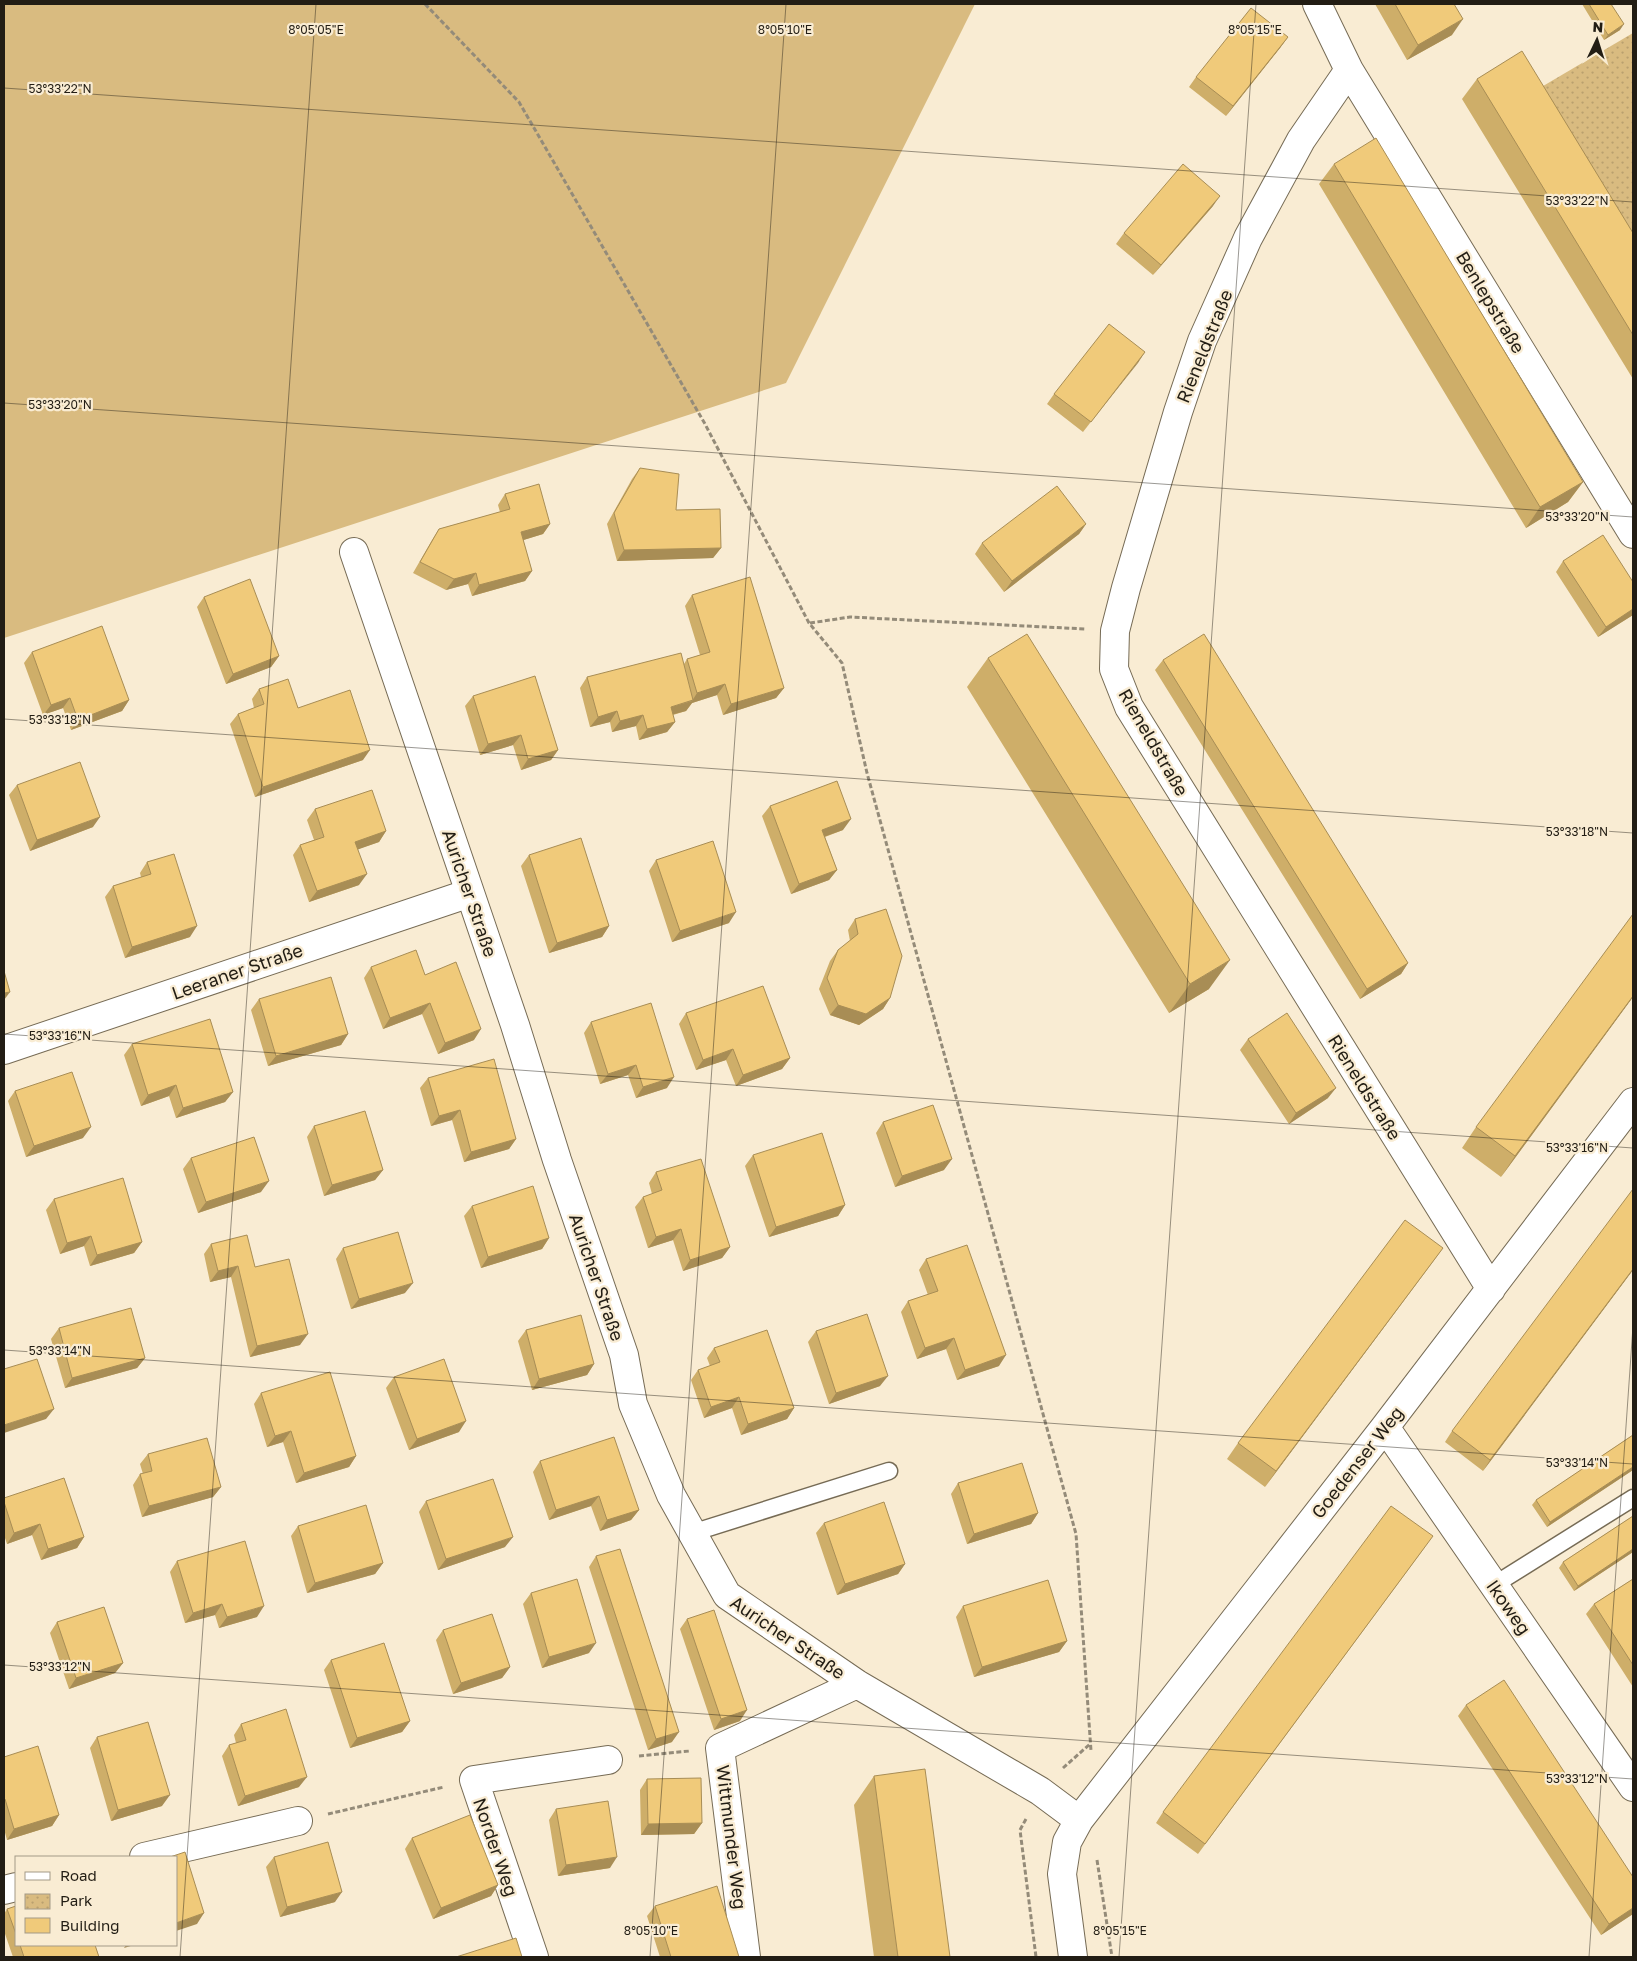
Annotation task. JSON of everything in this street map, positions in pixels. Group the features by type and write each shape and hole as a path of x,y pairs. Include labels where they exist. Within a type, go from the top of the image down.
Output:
{"street":[{"name":"Benlepstraße","path":"1317,4 1349,70 1633,534"},
{"name":"Rieneldstraße","path":"1349,70 1301,140 1248,238 1202,341 1178,412 1115,631 1114,669 1129,707 1491,1289"},
{"name":"Auricher Straße","path":"354,552 624,1355 633,1404 671,1495 727,1595 857,1684 1040,1791 1079,1820"},
{"name":"Leeraner Straße","path":"4,1050 470,893"},
{"name":"Goedenser Weg","path":"1073,1957 1062,1874 1067,1842 1079,1820 1385,1427 1633,1102"},
{"name":"Ikoweg","path":"1385,1427 1633,1787"},
{"name":"Wittmunder Weg","path":"746,1957 720,1748 857,1684"},
{"name":"Norder Weg","path":"534,1957 474,1780 608,1760"},
{"path":"148,1856 298,1821"}],"lane":[{"path":"692,1533 889,1471"},
{"path":"1494,1585 1633,1498"}],"path":[{"path":"425,4 519,102 705,424 809,623 842,663 867,774 1076,1534 1091,1744"},
{"path":"809,623 850,617 1115,631"},
{"path":"608,1760 720,1748"},
{"path":"298,1821 474,1780"},
{"path":"1097,1855 1112,1957"}],"green space":[{"path":"4,4 975,4 786,383 4,638"},
{"path":"1633,33 1633,248 1538,89"}],"building":[{"path":"1395,4 1454,4 1463,19 1418,45"},
{"path":"1589,4 1611,4 1624,24 1608,35"},
{"path":"1251,8 1288,37 1233,106 1196,77"},
{"path":"1522,51 1633,233 1633,335 1477,79"},
{"path":"1376,138 1583,482 1540,507 1334,164"},
{"path":"1183,164 1220,196 1161,265 1124,233"},
{"path":"1109,324 1145,352 1091,422 1054,394"},
{"path":"640,468 679,474 676,510 720,509 721,548 624,550 614,513"},
{"path":"539,484 550,524 521,532 532,571 479,585 476,573 454,579 420,562 439,529 510,509 505,494"},
{"path":"1057,486 1086,524 1012,581 982,543"},
{"path":"1603,535 1633,582 1633,609 1606,627 1563,561"},
{"path":"750,577 784,688 731,704 725,684 697,693 687,659 710,652 692,595"},
{"path":"250,579 279,656 233,674 204,597"},
{"path":"102,626 129,700 78,720 70,698 51,705 32,652"},
{"path":"1027,634 1230,960 1190,984 988,658"},
{"path":"1204,634 1408,963 1367,989 1163,660"},
{"path":"681,653 693,700 671,707 675,722 647,729 643,715 620,721 617,711 598,717 587,677"},
{"path":"535,676 558,750 528,759 521,735 488,744 473,696"},
{"path":"288,679 298,708 350,690 370,750 263,787 238,714 264,704 259,689"},
{"path":"80,762 100,817 37,840 17,785"},
{"path":"837,781 851,819 822,830 837,870 799,884 770,806"},
{"path":"372,790 386,831 355,842 367,874 317,891 300,845 324,837 315,809"},
{"path":"581,838 609,926 557,943 529,855"},
{"path":"713,841 736,912 680,931 656,860"},
{"path":"174,854 197,926 132,947 113,886 151,874 147,862"},
{"path":"886,909 902,956 890,998 866,1014 838,1005 827,978 838,950 858,934 855,919"},
{"path":"1633,914 1633,996 1515,1156 1476,1127"},
{"path":"416,950 425,975 456,962 481,1029 445,1043 430,1003 390,1018 371,967"},
{"path":"4,971 10,992 4,993"},
{"path":"331,977 348,1034 276,1056 259,999"},
{"path":"763,986 790,1058 743,1075 733,1049 703,1060 686,1013"},
{"path":"651,1003 674,1077 643,1087 636,1065 608,1074 591,1022"},
{"path":"1287,1013 1336,1088 1296,1113 1248,1039"},
{"path":"210,1019 233,1092 183,1108 176,1085 148,1095 132,1044"},
{"path":"494,1059 516,1139 471,1152 460,1110 439,1116 428,1078"},
{"path":"72,1072 91,1127 34,1146 15,1091"},
{"path":"933,1105 952,1159 902,1176 883,1122"},
{"path":"365,1111 383,1170 332,1185 314,1126"},
{"path":"822,1133 845,1205 776,1227 753,1155"},
{"path":"254,1137 269,1181 206,1202 191,1158"},
{"path":"701,1159 730,1247 690,1260 681,1229 656,1237 643,1197 662,1190 656,1172"},
{"path":"123,1178 142,1242 97,1255 91,1236 67,1243 54,1199"},
{"path":"533,1186 549,1238 488,1257 472,1206"},
{"path":"1633,1189 1633,1269 1490,1460 1452,1431"},
{"path":"1405,1220 1443,1248 1276,1471 1238,1443"},
{"path":"398,1232 413,1283 359,1299 343,1248"},
{"path":"247,1235 255,1267 289,1259 308,1334 257,1346 238,1266 218,1271 211,1244"},
{"path":"967,1245 1006,1355 965,1370 954,1338 925,1348 908,1301 938,1291 926,1259"},
{"path":"131,1308 145,1358 72,1378 59,1328"},
{"path":"867,1314 888,1376 836,1393 816,1331"},
{"path":"581,1315 594,1364 539,1379 526,1330"},
{"path":"767,1330 794,1408 748,1424 739,1397 711,1407 698,1370 720,1362 714,1348"},
{"path":"37,1359 54,1409 4,1425 4,1369"},
{"path":"444,1359 466,1421 417,1439 394,1377"},
{"path":"330,1372 356,1456 304,1473 291,1431 275,1436 261,1393"},
{"path":"1633,1435 1633,1467 1550,1522 1536,1500"},
{"path":"614,1437 639,1510 607,1520 599,1496 556,1510 540,1461"},
{"path":"207,1438 221,1487 149,1506 140,1474 152,1471 148,1454"},
{"path":"1022,1463 1038,1513 974,1534 958,1483"},
{"path":"64,1478 84,1537 48,1549 40,1524 14,1533 4,1498"},
{"path":"493,1479 513,1537 446,1559 426,1501"},
{"path":"884,1502 905,1564 845,1584 824,1523"},
{"path":"366,1505 383,1563 315,1583 298,1526"},
{"path":"1391,1506 1433,1536 1205,1844 1163,1812"},
{"path":"1633,1516 1633,1549 1578,1586 1563,1562"},
{"path":"245,1541 264,1606 227,1617 222,1604 193,1613 177,1561"},
{"path":"620,1549 679,1732 656,1739 596,1556"},
{"path":"577,1579 596,1643 549,1657 531,1593"},
{"path":"1633,1579 1633,1665 1594,1604"},
{"path":"1048,1580 1067,1641 982,1667 963,1606"},
{"path":"104,1607 123,1663 76,1678 57,1622"},
{"path":"714,1610 747,1710 721,1719 687,1619"},
{"path":"492,1614 510,1667 461,1683 443,1630"},
{"path":"384,1643 410,1721 357,1738 331,1660"},
{"path":"1504,1680 1633,1877 1633,1908 1609,1924 1466,1705"},
{"path":"286,1709 307,1777 245,1796 229,1745 246,1740 241,1724"},
{"path":"148,1722 170,1795 118,1810 97,1737"},
{"path":"38,1746 59,1815 14,1829 4,1800 4,1757"},
{"path":"925,1769 950,1957 898,1957 874,1776"},
{"path":"701,1778 702,1823 648,1824 647,1779"},
{"path":"608,1801 617,1857 566,1865 556,1809"},
{"path":"470,1815 498,1885 441,1908 412,1838"},
{"path":"328,1842 342,1892 287,1907 274,1857"},
{"path":"185,1852 204,1913 178,1922 178,1856 173,1856"},
{"path":"717,1886 739,1957 671,1957 655,1906"},
{"path":"15,1906 15,1931 7,1909"},
{"path":"516,1938 522,1957 456,1957"},
{"path":"20,1946 95,1946 99,1957 24,1957"}]}
